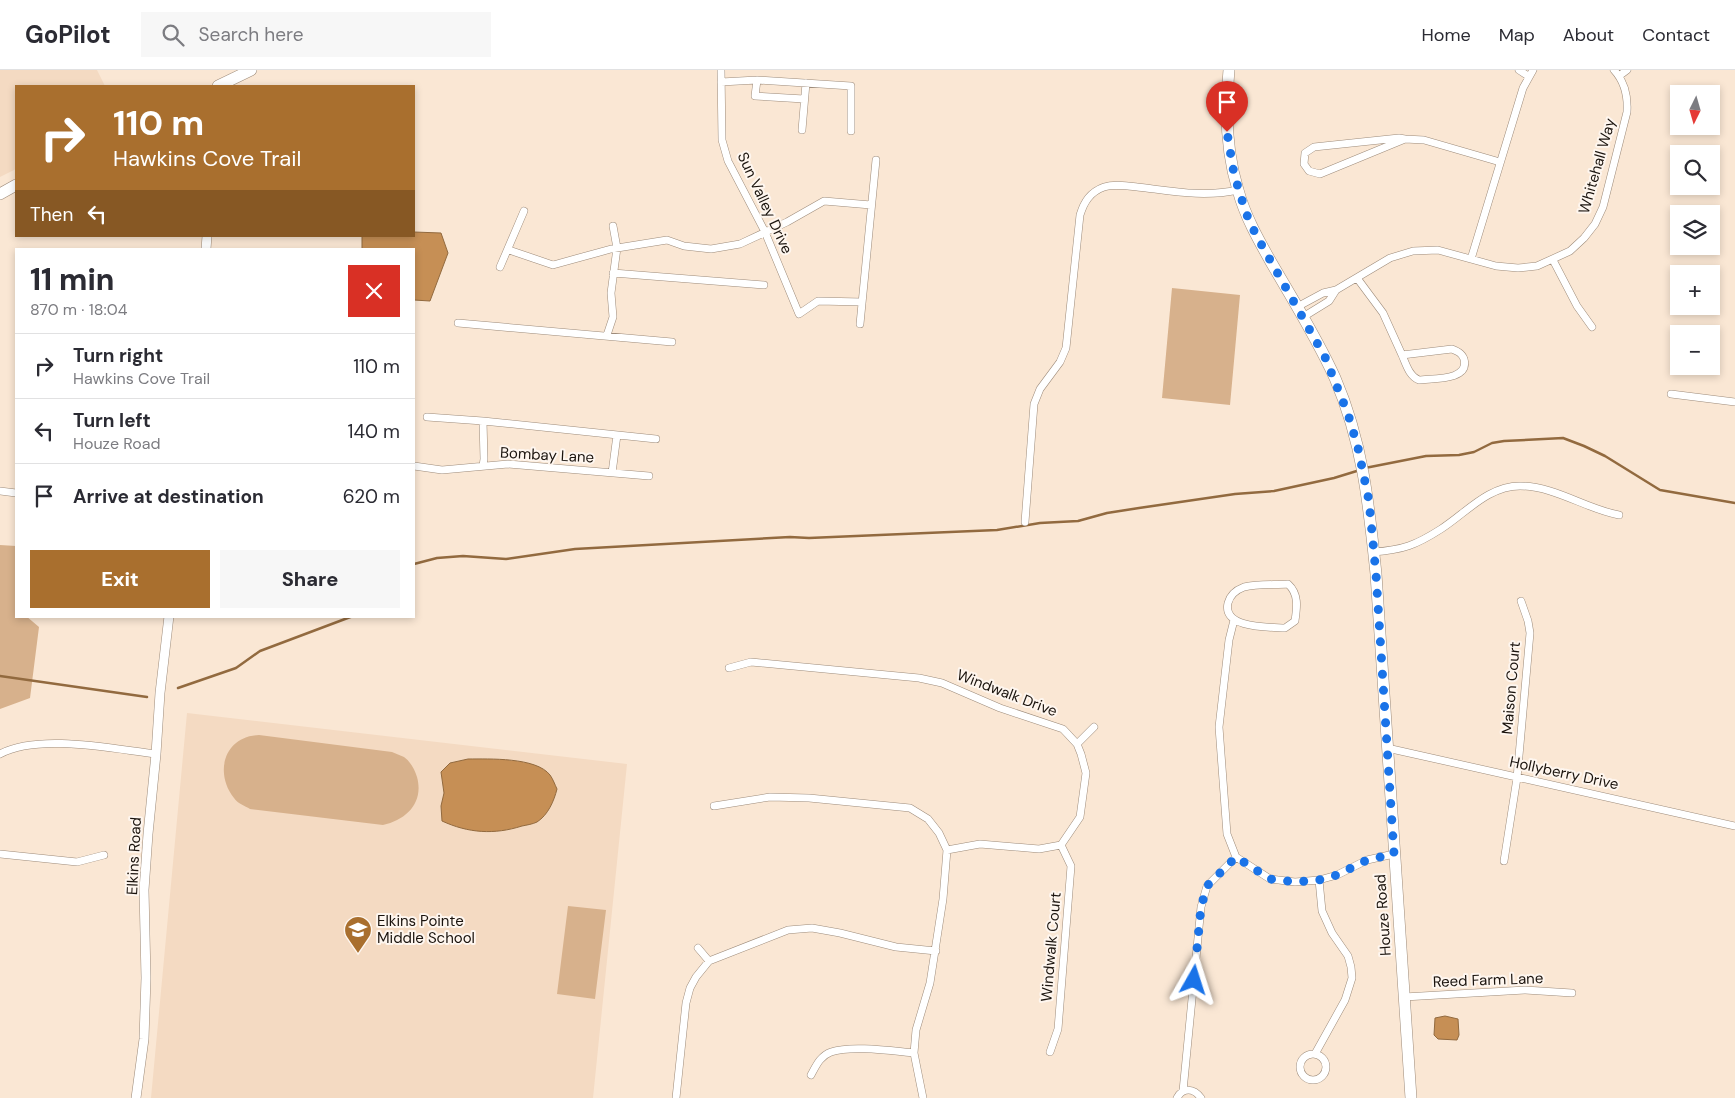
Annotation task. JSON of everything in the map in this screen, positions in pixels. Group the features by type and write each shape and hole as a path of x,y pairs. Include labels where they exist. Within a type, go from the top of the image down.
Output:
{"main road":[{"path":"222,85 251,70"},
{"name":"Houze Road","path":"1229,70 1226,93 1227,132 1230,158 1238,190 1256,235 1325,357 1348,414 1358,448 1369,501 1388,748 1411,1098"},
{"path":"0,194 15,186"}],"street":[{"name":"Sun Valley Drive","path":"721,70 722,140 728,161 766,232 799,314 818,301 862,302"},
{"path":"1471,259 1523,88 1531,73 1519,70"},
{"path":"1616,73 1628,70"},
{"name":"Whitehall Way","path":"1336,290 1390,258 1412,250 1438,250 1496,266 1518,268 1537,266 1553,260 1570,250 1584,238 1595,224 1603,207 1627,112 1626,93 1616,73"},
{"path":"721,82 757,80 851,86 851,132"},
{"path":"757,80 755,96 804,99"},
{"path":"802,130 806,83"},
{"path":"1405,139 1320,174 1309,171 1304,164 1305,154 1314,146 1399,138 1424,140 1500,162"},
{"path":"860,324 876,160"},
{"path":"1025,522 1034,404 1040,389 1060,362 1066,348 1080,215 1086,201 1097,190 1113,185 1202,194 1220,194 1238,190"},
{"path":"509,250 553,264 617,248 667,240 684,246 711,248 740,244 788,222 824,201 871,205"},
{"path":"500,267 509,250 524,210"},
{"path":"607,335 612,318 611,293 617,248 613,226"},
{"path":"1553,260 1577,306 1592,327"},
{"path":"614,273 764,285"},
{"path":"1357,278 1383,313 1410,374 1419,380 1454,376 1460,372 1464,364 1462,355 1452,349 1402,355"},
{"path":"1297,307 1324,293 1336,290"},
{"path":"1303,318 1329,301 1336,290"},
{"path":"458,323 672,342"},
{"path":"1670,394 1735,402"},
{"path":"427,417 484,421 656,440"},
{"path":"483,466 484,421"},
{"path":"612,473 617,435"},
{"name":"Bombay Lane","path":"415,466 442,470 508,464 649,476"},
{"path":"1373,552 1397,550 1415,544 1442,529 1474,504 1494,492 1508,487 1521,486 1544,490 1604,512 1620,515"},
{"path":"0,491 15,493"},
{"path":"1288,584 1293,588 1297,600 1295,621 1286,628 1252,625 1234,620 1229,614 1227,606 1234,592 1244,588 1288,584"},
{"name":"Maison Court","path":"1504,861 1517,778 1530,633 1521,602"},
{"name":"Elkins Road","path":"136,1098 144,1039 146,978 144,890 160,694 169,618"},
{"path":"1234,620 1229,640 1219,727 1227,834 1236,857 1270,879 1295,882 1319,880 1337,875 1367,860 1394,854"},
{"name":"Windwalk Drive","path":"730,668 751,662 919,678 942,683 1000,708 1063,729 1077,744"},
{"path":"948,850 980,844 1039,849 1061,845 1080,817 1086,773 1077,744 1094,728"},
{"path":"0,754 12,747 38,743 65,744 156,754"},
{"name":"Hollyberry Drive","path":"1388,748 1735,826"},
{"path":"714,806 770,797 809,798 910,808 928,820 938,833 948,850 936,951 930,983 916,1030 914,1053 923,1098"},
{"name":"Windwalk Court","path":"1050,1052 1058,1030 1071,866 1061,845"},
{"path":"0,854 77,862 104,855"},
{"path":"1177,1098 1183,1091 1201,907 1207,886 1236,857"},
{"path":"1315,1054 1345,1000 1352,978 1348,956 1332,933 1322,911 1319,880"},
{"path":"676,1098 686,1003 690,988 696,977 709,961 788,930 812,928 896,947 936,951"},
{"path":"698,948 709,961"},
{"name":"Reed Farm Lane","path":"1404,997 1525,990 1572,993"},
{"path":"811,1075 819,1060 830,1052 852,1049 914,1053"},
{"path":"1183,1091 1193,1090 1201,1098"}],"shaded area":[{"path":"0,70 97,70 104,85 15,85 15,170 0,177"},
{"path":"415,232 441,233 448,253 430,301 415,300 415,248 362,248 362,237 415,237"},
{"path":"1172,288 1240,295 1230,405 1162,398"},
{"path":"0,545 15,546 15,618 28,618 39,627 30,698 0,709"},
{"path":"187,713 627,764 593,1098 151,1098"},
{"path":"259,735 392,752 402,756 410,763 417,777 419,786 416,802 399,819 383,825 250,809 234,798 228,788 224,767 230,749 247,737"},
{"path":"468,759 512,760 543,769 550,775 557,789 547,812 535,823 491,832 462,828 442,821 441,806 444,793 441,772 450,763"},
{"path":"568,906 606,910 595,999 557,994"},
{"path":"1445,1016 1458,1019 1459,1035 1457,1040 1438,1039 1434,1035 1435,1018"}],"waterway":[{"path":"1365,468 1426,456 1459,455 1474,452 1492,443 1504,441 1563,438 1605,456 1660,490 1735,503"},
{"path":"415,564 437,558 463,556 506,559 575,549 790,537 809,538 997,530 1040,523 1078,521 1107,513 1235,494 1274,491 1334,478 1360,470"},
{"path":"178,688 236,668 260,651 348,618"},
{"path":"0,676 147,697"}],"place":[{"name":"Elkins Pointe Middle School","path":"358,954"}],"route":[{"path":"1194,980 1201,907 1207,886 1236,857 1270,879 1295,882 1319,880 1337,875 1367,860 1394,854 1376,574 1369,501 1363,469 1348,414 1325,357 1256,235 1246,213 1230,158 1227,132"}]}
